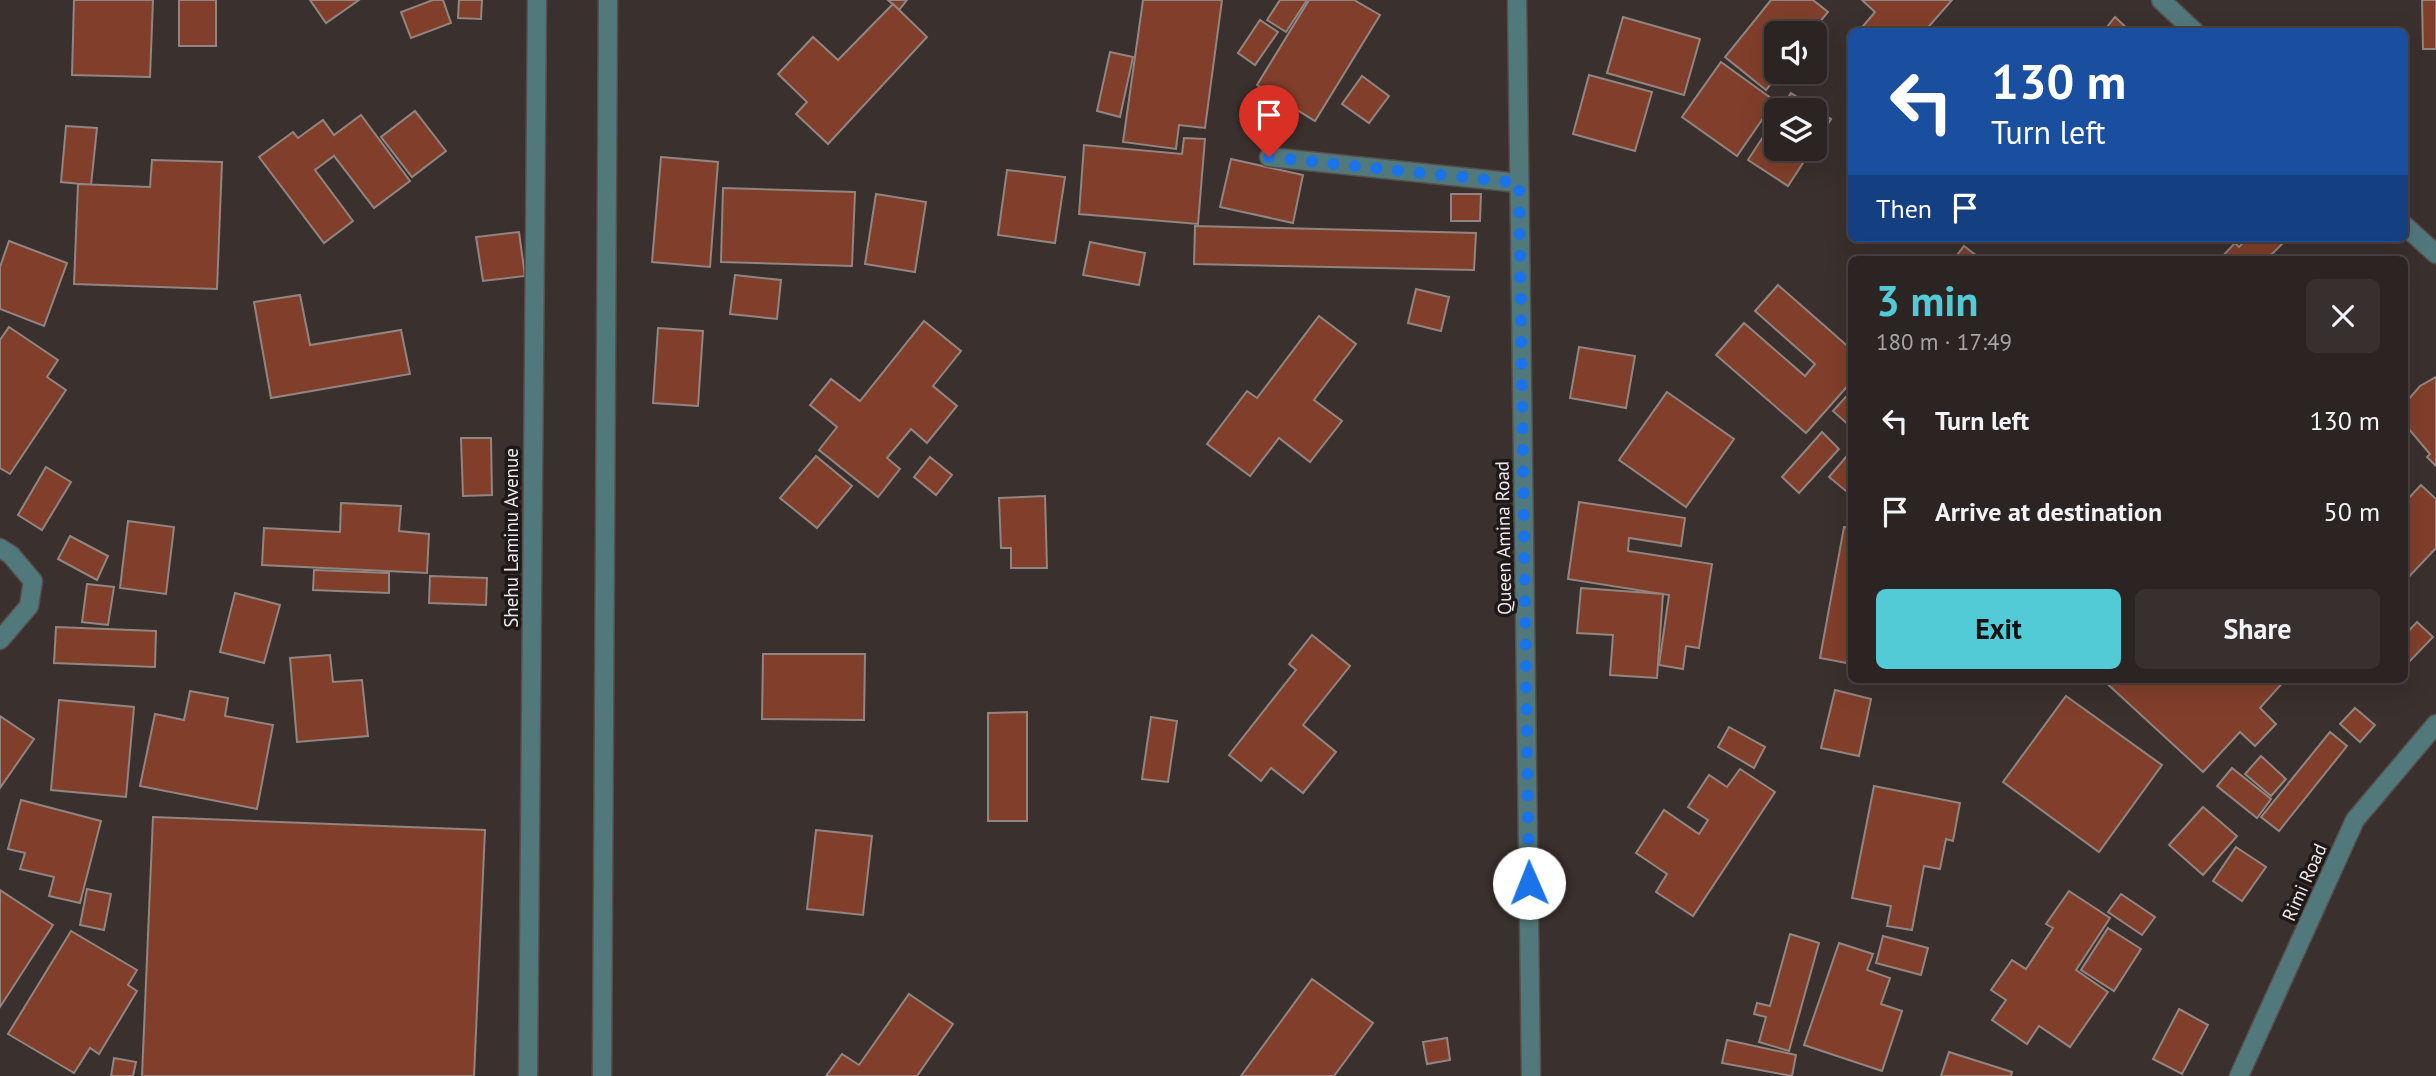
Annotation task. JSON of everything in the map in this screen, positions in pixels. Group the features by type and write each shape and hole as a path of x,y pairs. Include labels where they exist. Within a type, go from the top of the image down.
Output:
{"street":[{"name":"Shehu Laminu Avenue","path":"528,1076 537,0"},
{"path":"602,1076 608,0"},
{"name":"Queen Amina Road","path":"1517,0 1531,1076"},
{"path":"2161,0 2191,28"},
{"path":"1269,157 1519,183"},
{"path":"2408,229 2436,254"},
{"path":"0,548 11,555 33,581 29,606 0,640"},
{"name":"Rimi Road","path":"2239,1076 2355,820 2436,724"}],"building":[{"path":"74,0 153,0 150,77 72,75"},
{"path":"179,0 216,0 216,46 179,46"},
{"path":"310,0 359,0 326,23"},
{"path":"433,0 443,0 451,23 411,38 401,12"},
{"path":"459,0 482,0 481,19 458,18"},
{"path":"888,0 907,0 899,10"},
{"path":"1143,0 1222,0 1205,128 1179,125 1176,149 1123,142"},
{"path":"1280,0 1307,0 1286,32 1267,20"},
{"path":"1309,0 1354,0 1380,15 1315,121 1257,85"},
{"path":"1771,0 1813,0 1828,12 1821,21 1764,21 1764,84 1771,84 1766,90 1725,57"},
{"path":"1862,0 1952,0 1928,28 1861,28 1875,12"},
{"path":"2422,0 2436,0 2436,49 2423,49"},
{"path":"893,4 927,37 828,144 796,114 807,102 778,74 813,37 838,60"},
{"path":"1623,17 1700,39 1684,95 1607,73"},
{"path":"2115,17 2127,28 2106,28"},
{"path":"1260,20 1278,32 1255,65 1238,53"},
{"path":"1110,52 1133,57 1120,117 1097,111"},
{"path":"1721,62 1771,98 1764,98 1764,117 1737,156 1682,117"},
{"path":"1589,75 1652,92 1635,151 1573,134"},
{"path":"1362,76 1389,96 1369,123 1342,104"},
{"path":"415,111 446,151 412,177 381,137"},
{"path":"361,115 410,181 374,208 334,156 315,170 353,221 324,243 259,157 293,132 298,138 323,120 334,135"},
{"path":"66,126 97,128 91,185 61,182"},
{"path":"1764,135 1764,161 1804,161 1788,186 1748,160"},
{"path":"1184,138 1205,139 1198,224 1079,214 1084,145 1182,154"},
{"path":"661,157 718,162 710,267 652,262"},
{"path":"1231,159 1303,175 1293,223 1220,207"},
{"path":"152,160 222,162 217,289 74,284 78,184 150,187"},
{"path":"1007,170 1065,177 1055,243 998,235"},
{"path":"723,188 855,192 852,266 721,262"},
{"path":"876,194 926,202 915,272 865,264"},
{"path":"1451,194 1481,194 1480,221 1451,221"},
{"path":"1195,226 1476,233 1474,270 1194,264"},
{"path":"519,232 525,276 483,281 476,237"},
{"path":"9,241 67,263 44,326 0,309 0,267"},
{"path":"1090,242 1145,253 1139,285 1083,275"},
{"path":"2244,242 2282,244 2270,256 2223,256 2235,243 2239,247"},
{"path":"1964,246 1977,256 1956,256"},
{"path":"735,275 781,280 777,319 730,314"},
{"path":"1778,285 1848,346 1848,386 1806,433 1716,355 1744,323 1805,376 1815,364 1755,311"},
{"path":"1416,289 1449,297 1441,331 1408,323"},
{"path":"300,295 310,345 401,330 410,374 271,398 254,302"},
{"path":"1319,316 1356,344 1314,400 1342,421 1310,462 1279,438 1250,476 1207,444 1247,391 1257,398"},
{"path":"924,321 961,351 933,386 957,406 927,443 911,429 887,458 900,469 878,497 819,450 837,427 810,405 831,379 860,401"},
{"path":"9,327 58,360 47,377 66,390 10,474 0,468 0,340"},
{"path":"658,328 703,331 698,406 653,403"},
{"path":"1579,347 1635,356 1626,408 1570,398"},
{"path":"2436,377 2436,466 2427,457 2430,454 2408,428 2408,400 2420,386"},
{"path":"1667,392 1734,439 1686,507 1619,460"},
{"path":"1848,394 1848,424 1833,411"},
{"path":"1822,432 1839,449 1799,493 1782,477"},
{"path":"461,438 491,438 492,495 463,496"},
{"path":"1848,455 1848,493 1829,477"},
{"path":"816,456 852,486 817,528 780,498"},
{"path":"930,457 952,475 936,495 914,477"},
{"path":"46,467 71,482 42,530 18,515"},
{"path":"2421,485 2436,499 2436,548 2408,578 2408,499"},
{"path":"1045,496 1047,568 1011,568 1011,548 1001,548 999,498"},
{"path":"1579,502 1685,518 1681,546 1629,538 1628,551 1712,564 1699,648 1686,646 1683,669 1659,665 1669,595 1568,579"},
{"path":"341,503 401,506 399,531 429,534 427,573 262,565 264,528 340,532"},
{"path":"128,521 174,527 166,594 120,588"},
{"path":"1844,527 1848,528 1848,663 1820,658"},
{"path":"70,536 108,556 97,580 58,559"},
{"path":"314,570 389,573 389,593 313,590"},
{"path":"430,576 487,578 486,605 429,603"},
{"path":"87,584 114,587 108,625 82,622"},
{"path":"1581,588 1663,594 1657,678 1610,675 1613,635 1577,633"},
{"path":"235,593 280,605 264,663 220,652"},
{"path":"2417,622 2433,637 2408,663 2408,632"},
{"path":"56,627 156,631 155,667 54,663"},
{"path":"1312,635 1350,666 1303,725 1336,752 1303,793 1271,768 1261,781 1229,755 1296,670 1289,664"},
{"path":"763,654 865,654 864,720 762,719"},
{"path":"330,655 333,682 362,680 368,736 297,742 290,658"},
{"path":"2106,683 2282,683 2260,708 2276,724 2255,746 2240,732 2203,772"},
{"path":"1835,690 1871,699 1859,756 1821,748"},
{"path":"190,691 228,698 225,716 273,725 257,809 140,786 155,714 184,720"},
{"path":"2066,696 2162,765 2099,852 2003,782"},
{"path":"59,700 134,707 126,797 51,790"},
{"path":"2355,708 2375,725 2360,742 2340,724"},
{"path":"1027,712 1027,821 988,821 988,713"},
{"path":"0,716 34,739 0,788"},
{"path":"1151,717 1177,721 1168,782 1142,779"},
{"path":"1729,727 1765,747 1754,768 1718,747"},
{"path":"2330,732 2347,746 2279,831 2261,817"},
{"path":"2261,756 2286,779 2271,796 2245,774"},
{"path":"2232,768 2271,799 2257,818 2217,786"},
{"path":"1740,769 1775,792 1693,916 1656,892 1667,874 1636,853 1664,810 1699,834 1708,820 1688,807 1709,775 1727,787"},
{"path":"1874,786 1960,803 1953,841 1946,839 1940,869 1924,866 1912,930 1887,926 1891,906 1852,898"},
{"path":"21,800 101,821 80,903 49,896 54,877 20,869 25,853 8,849"},
{"path":"2203,807 2237,836 2203,875 2169,845"},
{"path":"153,817 485,830 474,1076 142,1076"},
{"path":"816,830 872,836 863,915 807,909"},
{"path":"2236,847 2266,867 2242,901 2213,881"},
{"path":"87,889 111,894 104,930 80,925"},
{"path":"0,890 53,925 0,1007"},
{"path":"2069,891 2110,918 2076,970 2108,992 2070,1047 2039,1026 2027,1044 1992,1020 2006,1000 1991,990 2012,960 2026,969 2053,928 2046,924"},
{"path":"2121,894 2155,917 2142,935 2108,912"},
{"path":"2108,928 2141,949 2114,991 2081,970"},
{"path":"71,931 137,970 128,985 137,991 99,1054 90,1048 74,1073 8,1034"},
{"path":"1790,934 1819,943 1789,1051 1759,1042 1766,1017 1754,1014 1757,1003 1770,1006"},
{"path":"1883,936 1928,948 1921,975 1876,963"},
{"path":"1839,943 1873,954 1867,970 1890,978 1881,1004 1902,1011 1882,1071 1804,1045"},
{"path":"1312,979 1373,1023 1334,1076 1241,1076"},
{"path":"909,994 953,1024 917,1076 826,1076 842,1054 859,1065"},
{"path":"2179,1009 2208,1025 2182,1074 2153,1059"},
{"path":"1447,1038 1450,1060 1427,1064 1423,1042"},
{"path":"1727,1040 1796,1055 1792,1076 1722,1063"},
{"path":"1949,1052 2012,1072 2011,1076 1941,1076"},
{"path":"114,1058 136,1062 133,1076 111,1076"}],"route":[{"path":"1269,157 1519,183 1529,883"}]}
